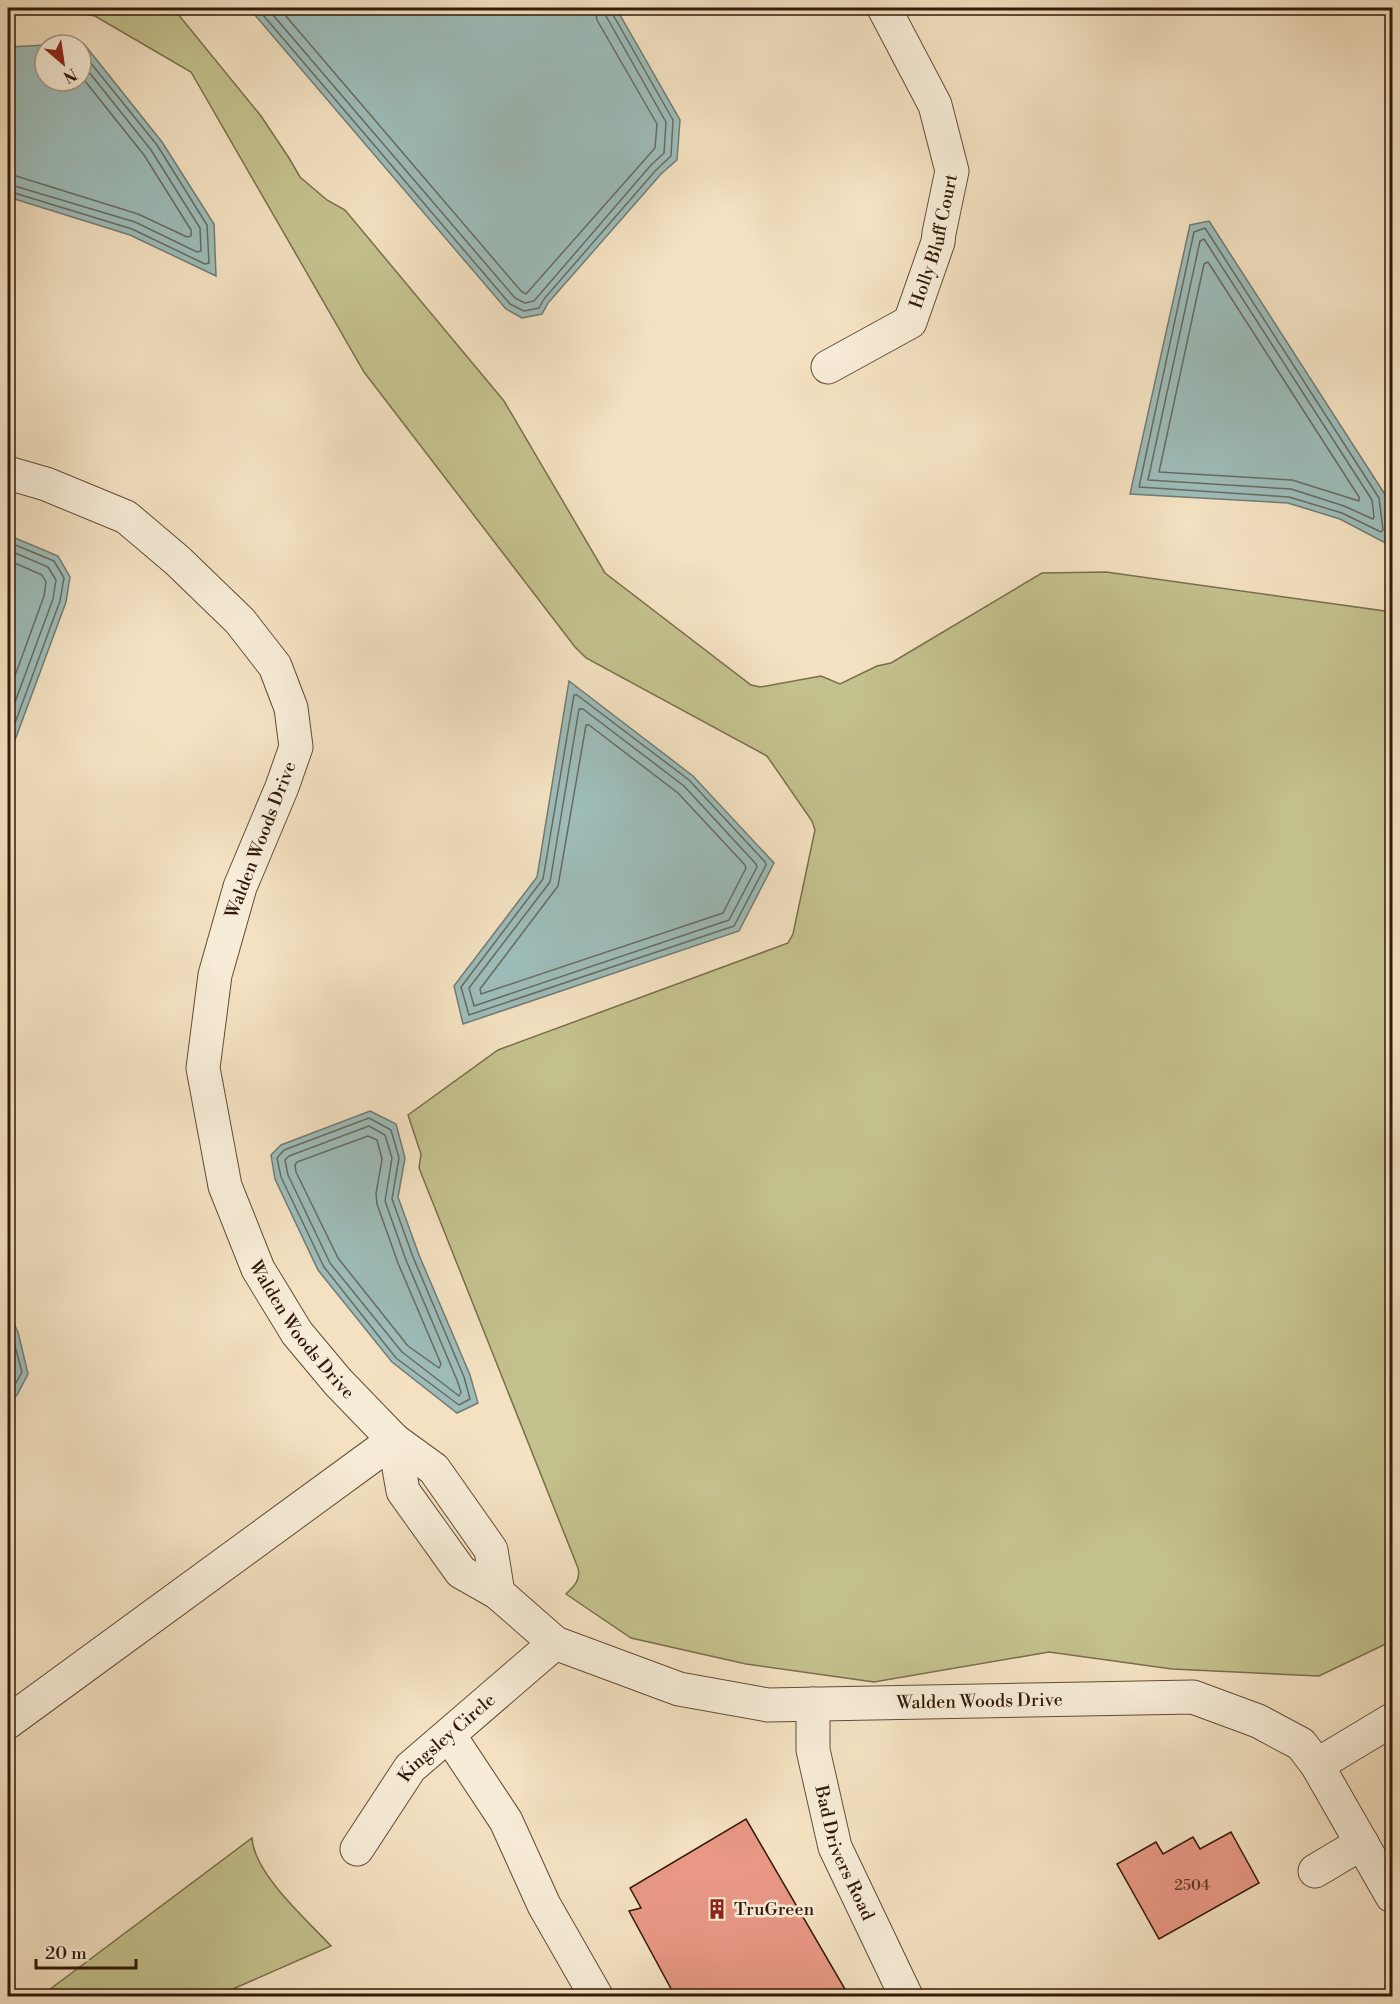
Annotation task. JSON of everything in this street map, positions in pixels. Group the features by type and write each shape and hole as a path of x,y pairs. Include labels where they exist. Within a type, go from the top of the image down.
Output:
{"street":[{"name":"Holly Bluff Court","path":"828,367 910,322 938,242 952,171 935,105 884,8"},
{"name":"Walden Woods Drive","path":"8,473 46,484 126,517 178,561 240,621 275,666 291,708 296,747 282,787 240,887 214,975 203,1068 225,1186 258,1269 297,1333 338,1382 394,1440 434,1468 491,1550 498,1593 555,1643 679,1689 768,1705 1193,1697 1257,1721 1301,1744 1317,1765 1392,1896"},
{"path":"8,1722 394,1440"},
{"name":"Kingsley Circle","path":"357,1849 410,1768 555,1643"},
{"name":"Bad Drivers Road","path":"813,1704 813,1750 835,1847 906,1996"},
{"path":"1317,1765 1392,1720"},
{"path":"448,1735 506,1821 544,1905 596,1996"},
{"path":"1315,1871 1362,1843"}],"shaded area":[{"path":"51,8 173,8 261,116 300,177 327,200 345,210 504,401 605,573 751,685 760,687 821,676 840,684 877,666 891,663 1042,573 1106,572 1392,612 1392,1641 1319,1676 1172,1669 1049,1652 874,1682 746,1664 631,1638 566,1594 578,1579 578,1568 419,1168 421,1154 408,1115 498,1050 788,943 793,934 815,830 812,821 767,756 586,658 575,647 364,372 191,72 95,16"},
{"path":"252,1838 255,1852 272,1881 283,1896 331,1946 217,1996 41,1996"}],"water":[{"path":"249,8 616,8 680,120 677,160 661,174 548,303 542,314 522,318 506,309"},
{"path":"33,46 33,93 93,93 93,55 162,142 214,224 216,276 130,235 8,197 8,47"},
{"path":"1209,221 1386,496 1391,546 1340,519 1288,503 1130,494 1190,225"},
{"path":"8,535 58,556 70,577 66,602 8,759"},
{"path":"569,681 693,776 774,863 739,931 463,1024 454,986 537,877"},
{"path":"370,1111 396,1124 405,1158 398,1197 419,1255 470,1375 478,1403 457,1413 392,1362 318,1270 275,1179 271,1155 281,1145"},
{"path":"8,1312 18,1332 28,1374 17,1395 8,1403"}],"building":[{"name":"TruGreen","path":"746,1819 849,1996 675,1996 629,1911 641,1908 630,1888"},
{"path":"1231,1832 1259,1883 1159,1939 1117,1864 1156,1842 1163,1854 1193,1837 1200,1849"}],"place":[{"name":"TruGreen","path":"717,1909"}]}
